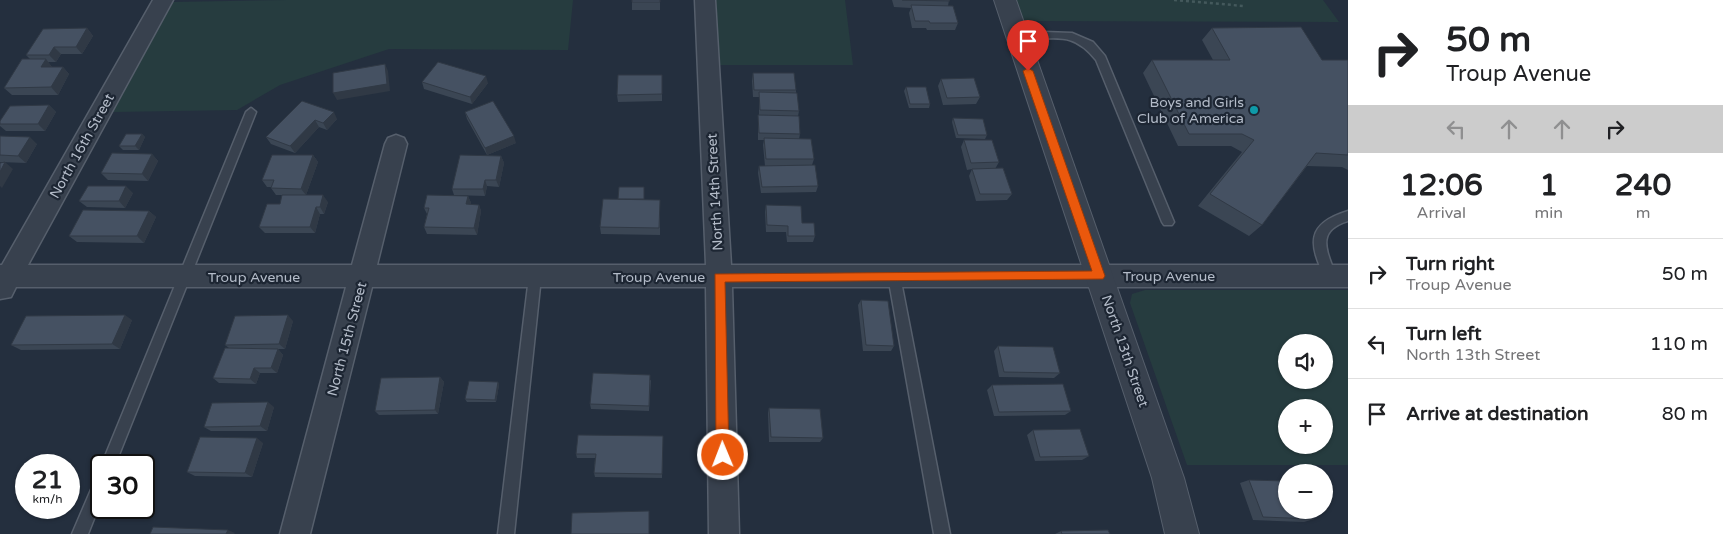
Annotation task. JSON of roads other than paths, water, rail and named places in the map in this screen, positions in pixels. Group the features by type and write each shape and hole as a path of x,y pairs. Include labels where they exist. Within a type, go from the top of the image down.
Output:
{"street":[{"name":"North 16th Street","path":"3,281 163,0"},
{"name":"North 14th Street","path":"705,0 719,277 724,534"},
{"name":"North 13th Street","path":"1005,0 1015,34 1168,478 1182,534"},
{"name":"North 15th Street","path":"295,534 363,278 396,144"},
{"name":"Troup Avenue","path":"3,281 186,276 363,278 1339,276"}],"lane":[{"path":"1015,34 1068,35 1089,44 1101,59 1168,222"},
{"path":"113,454 251,112"},
{"path":"1339,276 1318,245 1321,230 1333,220 1348,216"},
{"path":"894,276 942,534"},
{"path":"506,534 535,277"},
{"path":"80,534 90,509"}],"place":[{"name":"Boys and Girls Club of America","path":"1254,110"}]}
